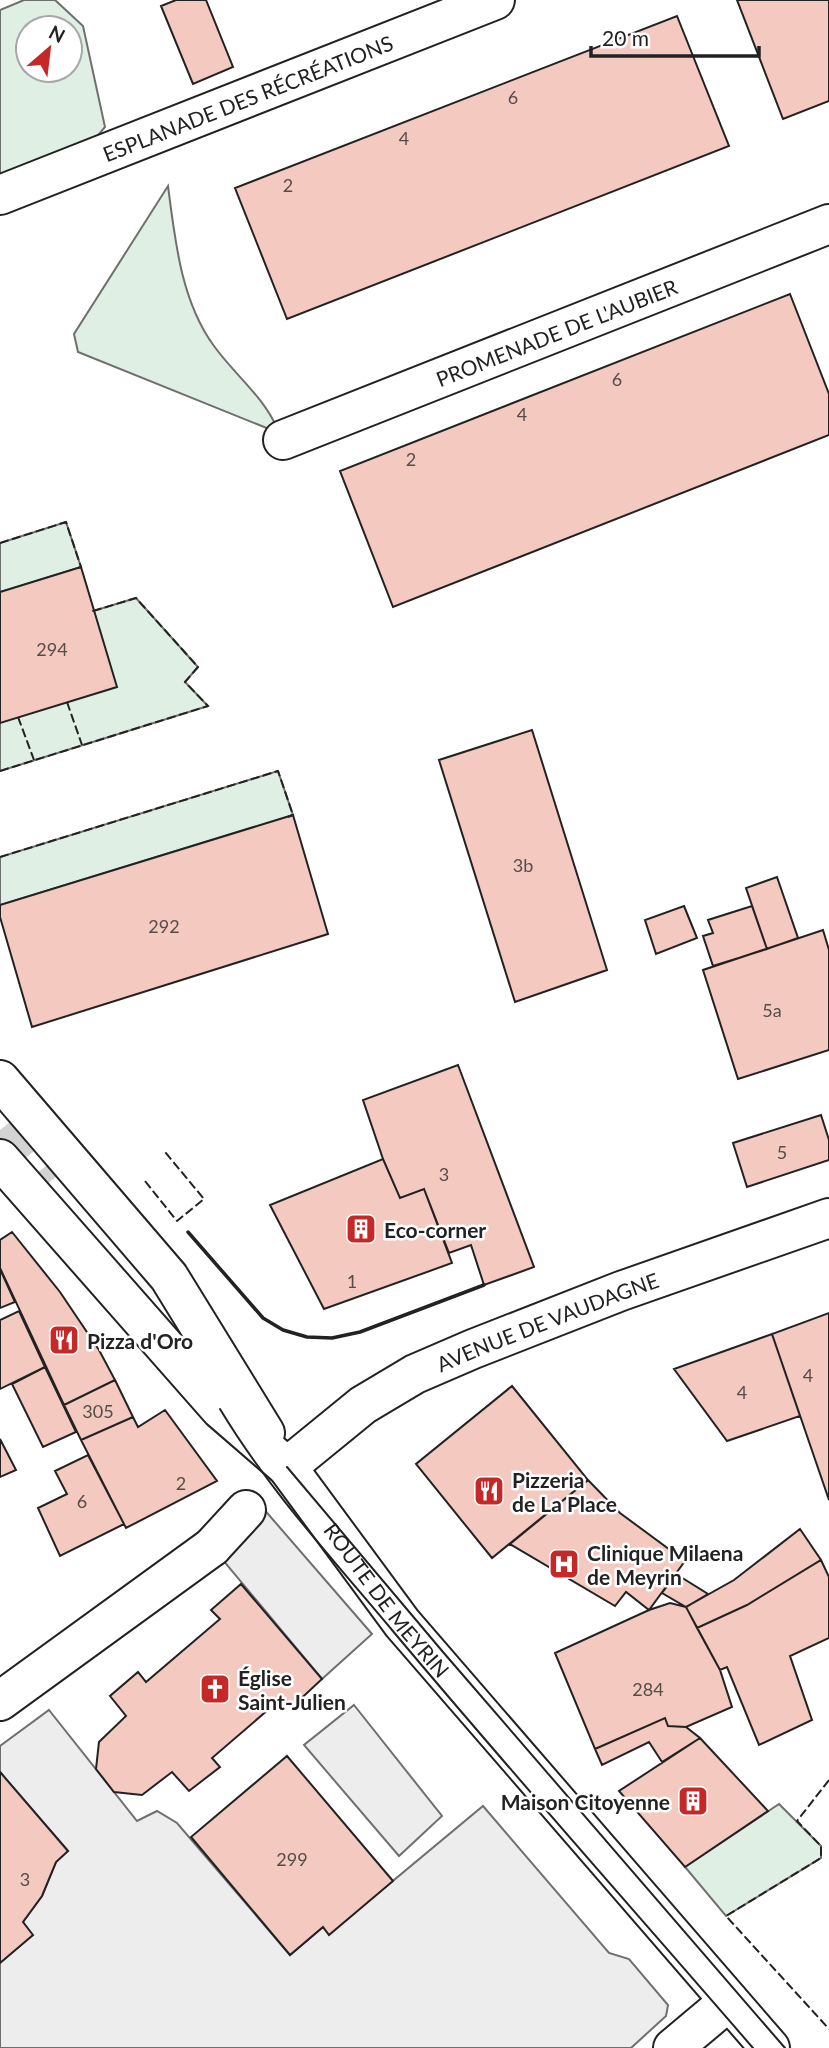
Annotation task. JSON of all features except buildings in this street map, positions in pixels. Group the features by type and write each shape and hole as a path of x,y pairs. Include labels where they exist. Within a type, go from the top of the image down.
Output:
{"street":[{"name":"ESPLANADE DES RÉCRÉATIONS","path":"0,195 495,0"},
{"name":"PROMENADE DE L'AUBIER","path":"283,440 829,224"},
{"path":"0,1080 169,1277 287,1467"},
{"name":"ROUTE DE MEYRIN","path":"0,1159 220,1409 287,1467 402,1623 770,2048"},
{"name":"AVENUE DE VAUDAGNE","path":"287,1467 363,1405 415,1374 621,1291 829,1219"},
{"path":"0,1701 212,1547 246,1510"},
{"path":"673,2048 729,2000"}],"green space":[{"path":"24,0 55,0 70,14 14,14 14,84 84,84 84,31 105,127 95,139 0,175 0,10"},
{"path":"168,186 181,269 194,310 214,346 271,416 277,428 274,431 78,352 74,334"},
{"path":"66,522 81,567 0,592 0,543"},
{"path":"136,598 198,667 185,682 208,706 0,771 0,723 93,611"},
{"path":"278,771 293,815 0,905 0,857"},
{"path":"779,1804 821,1846 821,1858 726,1916 685,1867"}],"shaded area":[{"path":"262,1507 372,1634 322,1679 212,1547"},
{"path":"354,1705 442,1816 399,1856 304,1745"},
{"path":"49,1710 137,1821 157,1811 177,1823 290,1955 323,1927 329,1934 483,1806 609,1953 629,1959 668,2005 666,2016 631,2048 0,2048 0,1963 32,1935 23,1922 42,1896 56,1862 68,1851 0,1772 0,1746"}],"tunnel":[{"path":"0,1130 46,1185"}],"tram line":[{"path":"220,1409 259,1467 324,1550 753,2048"},
{"path":"287,1467 785,2048"}],"fence":[{"path":"0,543 66,522 81,567 78,568"},
{"path":"0,771 208,706 185,682 198,667 136,598 93,611 94,613"},
{"path":"67,702 82,745"},
{"path":"18,717 34,760"},
{"path":"0,857 278,771 293,815 288,817"},
{"path":"145,1181 177,1221 204,1199 165,1152"},
{"path":"829,1780 797,1821 821,1846 821,1858 726,1916 829,2029"}],"wall":[{"path":"188,1232 263,1318 283,1330 307,1337 332,1338 360,1332 484,1285"}],"place":[{"name":"Eco-corner","path":"361,1229"},
{"name":"Pizza d'Oro","path":"64,1340"},
{"name":"Pizzeria de La Place","path":"489,1491"},
{"name":"Clinique Milaena de Meyrin","path":"564,1564"},
{"name":"Église Saint-Julien","path":"215,1689"},
{"name":"Maison Citoyenne","path":"693,1801"}]}
